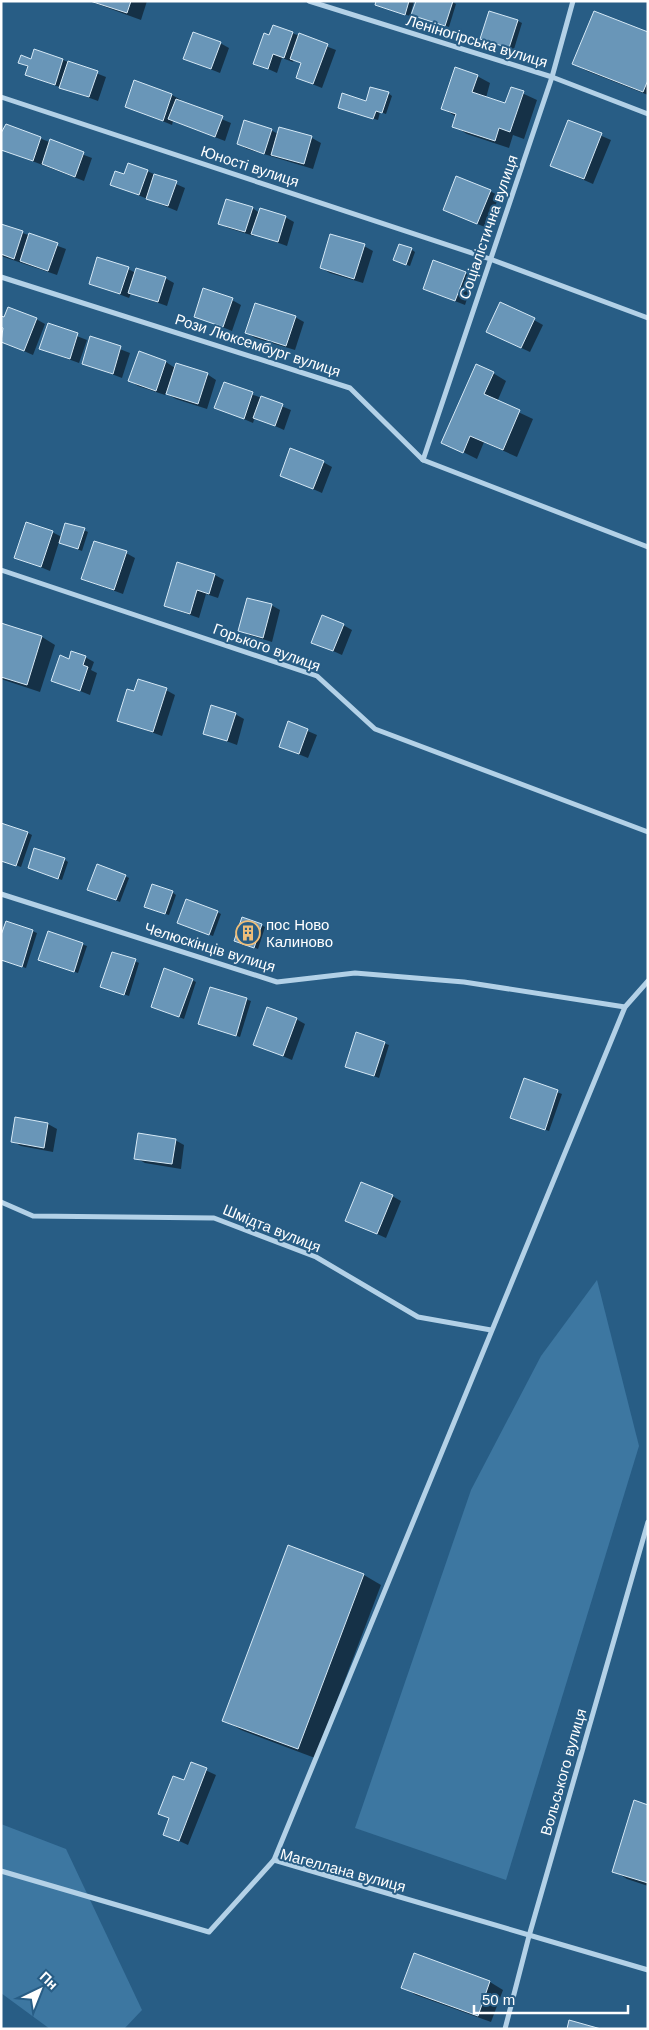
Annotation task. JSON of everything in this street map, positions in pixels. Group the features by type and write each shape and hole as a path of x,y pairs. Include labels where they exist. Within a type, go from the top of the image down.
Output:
{"street":[{"name":"Леніногірська вулиця","path":"309,1 552,77 648,114"},
{"name":"Соціалістична вулиця","path":"422,460 552,77 573,1"},
{"name":"Юності вулиця","path":"1,97 490,259 648,318"},
{"name":"Рози Люксембург вулиця","path":"1,277 350,388 422,460 648,548"},
{"name":"Горького вулиця","path":"1,570 318,676 375,729 648,832"},
{"name":"Челюскінців вулиця","path":"1,894 277,982 356,973 464,982 625,1007"},
{"path":"274,1860 625,1007 648,981"},
{"name":"Шмідта вулиця","path":"1,1202 34,1216 214,1218 316,1257 418,1317 491,1330"},
{"name":"Вольського вулиця","path":"505,2029 529,1936 648,1522"},
{"name":"Магеллана вулиця","path":"1,1870 209,1932 274,1860 648,1970"}],"shaded area":[{"path":"597,1280 639,1446 506,1880 355,1828 471,1490 541,1356"},
{"path":"1,1824 66,1849 142,2010 124,2029 50,2029 1,1993"}],"building":[{"path":"90,1 131,1 127,13"},
{"path":"376,1 409,1 405,15 375,5"},
{"path":"416,1 453,1 445,26 411,15"},
{"path":"489,11 518,20 509,48 480,39"},
{"path":"594,11 648,32 648,80 643,92 572,64"},
{"path":"273,25 293,32 284,58 273,54 268,69 253,64 264,33 269,35"},
{"path":"193,32 221,42 211,69 183,59"},
{"path":"299,33 328,44 313,84 296,78 301,63 290,59"},
{"path":"34,49 63,59 55,85 25,75 28,66 18,63 21,55 31,59"},
{"path":"68,61 98,71 89,97 59,88"},
{"path":"455,67 478,75 472,92 505,103 511,87 524,91 510,132 499,128 495,141 452,127 456,114 441,109"},
{"path":"134,80 172,94 163,121 125,107"},
{"path":"370,87 389,92 382,113 376,111 373,119 338,108 342,93 366,101"},
{"path":"176,99 223,116 215,137 168,119"},
{"path":"244,120 272,129 264,154 237,144"},
{"path":"568,120 602,133 584,179 550,166"},
{"path":"6,124 41,137 33,161 1,150 1,133"},
{"path":"279,127 312,136 304,164 271,155"},
{"path":"50,139 84,152 75,177 42,164"},
{"path":"128,163 148,170 139,195 110,185 115,171 124,174"},
{"path":"154,174 177,181 168,206 146,199"},
{"path":"456,176 491,190 477,224 443,210"},
{"path":"226,199 253,207 245,232 218,224"},
{"path":"260,208 286,216 278,242 251,234"},
{"path":"1,224 23,231 14,259 1,254"},
{"path":"29,233 58,243 48,271 20,261"},
{"path":"330,234 365,244 354,279 320,268"},
{"path":"399,244 412,248 406,265 393,260"},
{"path":"97,257 129,267 120,294 89,284"},
{"path":"433,260 466,272 455,301 423,289"},
{"path":"136,268 166,277 158,302 128,293"},
{"path":"203,288 233,298 223,327 194,317"},
{"path":"500,302 535,318 521,348 486,332"},
{"path":"255,303 296,316 286,346 245,333"},
{"path":"8,307 37,318 24,351 1,342 3,328 1,327 1,316 4,317"},
{"path":"48,323 78,333 70,359 39,349"},
{"path":"90,336 121,346 113,374 82,364"},
{"path":"139,351 166,361 156,391 128,381"},
{"path":"176,363 208,373 198,404 166,394"},
{"path":"476,364 494,372 484,394 520,410 503,450 470,436 463,453 441,443"},
{"path":"224,382 253,392 244,419 214,408"},
{"path":"261,396 283,404 275,426 253,418"},
{"path":"290,448 324,461 313,489 280,476"},
{"path":"26,522 53,531 41,567 14,558"},
{"path":"65,523 85,528 78,549 59,543"},
{"path":"94,541 127,551 114,590 81,579"},
{"path":"177,562 215,574 209,594 197,590 190,614 164,606"},
{"path":"247,598 272,604 263,638 238,631"},
{"path":"322,615 344,624 333,651 311,643"},
{"path":"1,623 42,636 27,685 1,677"},
{"path":"71,651 86,656 83,665 88,667 80,691 51,681 60,655 69,659"},
{"path":"138,679 167,688 153,732 117,721 127,689 134,691"},
{"path":"211,705 236,713 227,741 203,734"},
{"path":"288,721 308,729 299,754 279,747"},
{"path":"1,823 28,832 16,866 1,861"},
{"path":"34,848 65,858 58,879 28,868"},
{"path":"97,864 126,875 116,900 87,890"},
{"path":"152,884 173,891 165,914 144,907"},
{"path":"186,899 218,911 209,935 177,923"},
{"name":"пос Ново Калиново","path":"242,917 262,924 254,948 234,941"},
{"path":"6,921 33,930 22,967 1,960 1,935"},
{"path":"48,931 83,943 74,972 38,960"},
{"path":"112,952 136,959 124,995 100,987"},
{"path":"164,968 193,979 179,1017 151,1007"},
{"path":"210,987 247,998 236,1036 198,1024"},
{"path":"267,1007 297,1018 283,1056 253,1045"},
{"path":"356,1032 385,1042 374,1076 345,1067"},
{"path":"524,1078 558,1090 545,1130 510,1118"},
{"path":"15,1117 48,1123 44,1148 11,1142"},
{"path":"138,1133 176,1139 172,1164 134,1159"},
{"path":"361,1182 393,1195 377,1234 345,1221"},
{"path":"288,1545 364,1574 298,1749 222,1721"},
{"path":"191,1762 207,1768 179,1841 163,1835 169,1818 158,1814 173,1776 184,1780"},
{"path":"634,1800 648,1805 648,1883 612,1872"},
{"path":"414,1953 490,1981 478,2016 401,1988"},
{"path":"569,2020 601,2029 567,2029"}],"place":[{"name":"пос Ново Калиново","path":"248,933"}]}
